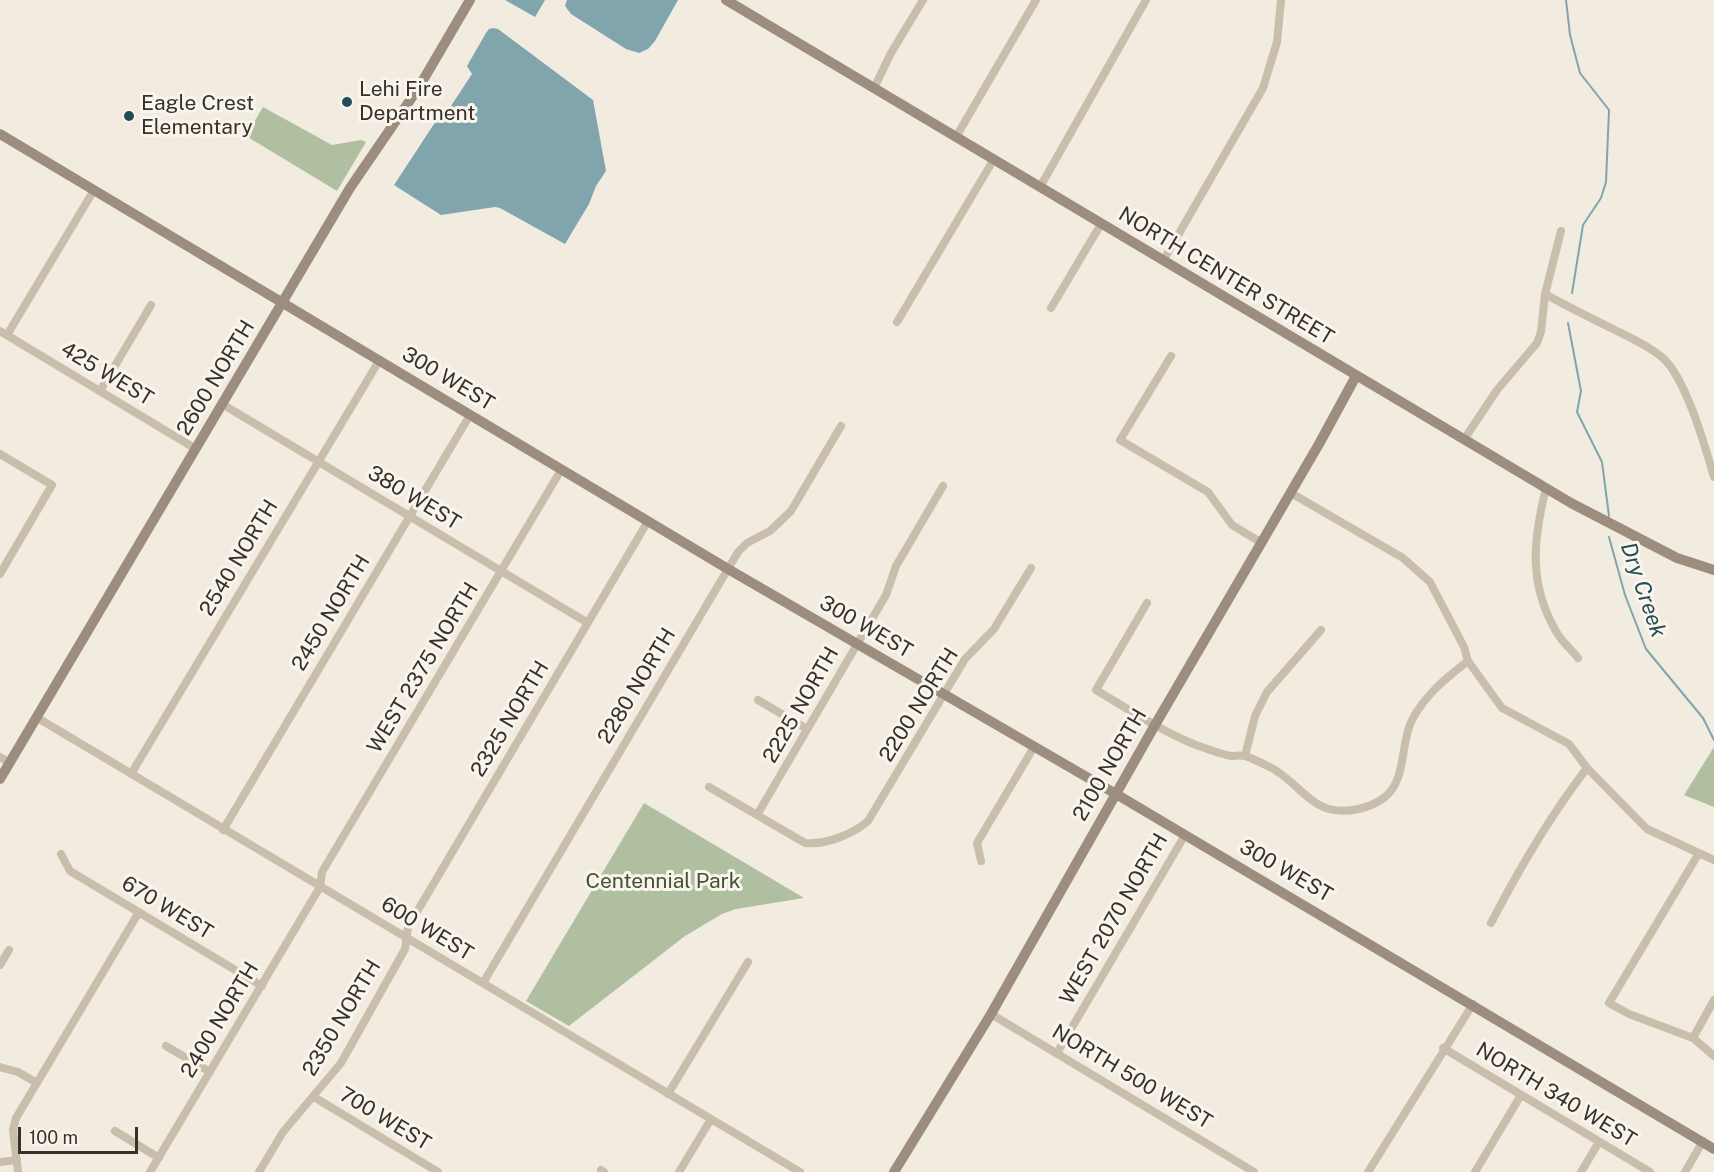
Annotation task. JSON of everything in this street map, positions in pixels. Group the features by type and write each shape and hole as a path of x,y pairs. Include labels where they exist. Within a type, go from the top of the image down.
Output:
{"street":[{"name":"2600 NORTH","path":"0,778 5,759 36,717 350,189 419,87 470,0"},
{"name":"NORTH CENTER STREET","path":"726,0 1546,488 1642,541 1677,558 1714,570"},
{"path":"873,88 923,0"},
{"path":"956,137 1036,0"},
{"path":"1040,187 1146,0"},
{"path":"1163,261 1263,87 1277,42 1281,0"},
{"name":"300 WEST","path":"0,134 728,569 1116,794 1714,1149"},
{"path":"897,322 994,159"},
{"path":"3,333 94,190"},
{"path":"1051,309 1101,224"},
{"path":"1465,438 1497,390 1537,343 1541,332 1545,294 1561,231"},
{"path":"1545,294 1636,341 1663,358 1675,373 1684,392 1714,477"},
{"path":"100,391 151,306"},
{"name":"425 WEST","path":"3,333 196,449"},
{"path":"1171,356 1120,440 1208,492 1232,525 1262,543"},
{"name":"2540 NORTH","path":"131,774 379,361"},
{"name":"2100 NORTH","path":"894,1172 991,1014 1356,376"},
{"name":"380 WEST","path":"222,404 588,623"},
{"name":"2450 NORTH","path":"223,830 470,415"},
{"name":"2280 NORTH","path":"483,983 738,552 747,543 770,531 791,511 841,426"},
{"path":"0,454 52,485 0,574"},
{"name":"WEST 2375 NORTH","path":"320,887 322,872 561,470"},
{"name":"2225 NORTH","path":"757,815 885,596 896,566 943,486"},
{"path":"1546,488 1537,521 1534,548 1542,601 1558,634 1578,658"},
{"path":"1291,493 1403,558 1430,582 1464,647 1468,661 1502,708 1569,744 1587,768 1647,829 1714,860"},
{"name":"2325 NORTH","path":"406,938 408,927 648,521"},
{"name":"2200 NORTH","path":"757,815 805,843 814,844 857,831 868,821 965,659 994,629 1031,568"},
{"path":"1147,603 1095,690 1155,725 1196,745 1229,755 1245,756 1273,769 1297,786 1315,803 1330,810 1361,809 1385,797 1395,784 1400,770 1404,742 1411,721 1439,684 1468,661"},
{"path":"1245,756 1255,716 1267,692 1321,630"},
{"path":"758,700 807,729"},
{"name":"600 WEST","path":"36,717 800,1172"},
{"path":"981,861 977,843 1034,747"},
{"path":"1491,923 1531,850 1567,794 1587,768"},
{"path":"709,787 757,815"},
{"name":"WEST 2070 NORTH","path":"1057,1053 1185,835"},
{"path":"1699,853 1609,1004 1693,1038 1714,1056"},
{"name":"670 WEST","path":"61,854 70,871 262,986"},
{"name":"2400 NORTH","path":"150,1172 320,887"},
{"path":"18,1172 13,1130 15,1124 138,912"},
{"name":"2350 NORTH","path":"259,1172 283,1132 341,1062 405,949 406,938"},
{"path":"0,965 9,950"},
{"path":"668,1094 748,962"},
{"path":"1693,1038 1714,1000"},
{"path":"1368,1172 1443,1048 1473,1004"},
{"name":"NORTH 500 WEST","path":"991,1014 1254,1172"},
{"path":"166,1046 210,1072"},
{"name":"NORTH 340 WEST","path":"1443,1048 1650,1172"},
{"path":"0,1067 18,1072 37,1083"},
{"path":"1475,1172 1521,1095"},
{"name":"700 WEST","path":"314,1097 438,1172"},
{"path":"679,1172 711,1119"},
{"path":"115,1131 159,1158"},
{"path":"1685,1172 1702,1141"},
{"path":"1581,1172 1599,1142"},
{"path":"0,1162 16,1160"}],"green space":[{"path":"263,107 332,145 361,140 366,142 337,191 246,136"},
{"path":"1714,747 1714,807 1684,795"},
{"name":"Centennial Park","path":"644,803 804,898 736,909 722,914 685,936 569,1026 526,1001"}],"water":[{"path":"505,0 545,0 535,17"},
{"path":"567,0 678,0 655,41 648,49 639,53 626,49 571,14 565,6"},
{"path":"493,28 498,29 593,100 606,171 565,244 500,208 441,215 394,185 434,124 447,112 472,74 467,66 486,33"}],"waterway":[{"name":"Dry Creek","path":"1566,0 1570,35 1580,73 1609,110 1606,182 1601,198 1583,225 1572,293"},
{"name":"Dry Creek","path":"1568,323 1581,391 1577,412 1602,462 1609,516"},
{"name":"Dry Creek","path":"1609,537 1625,595 1646,649 1703,718 1714,740"}],"place":[{"name":"Lehi Fire Department","path":"347,102"},
{"name":"Eagle Crest Elementary","path":"129,116"}]}
